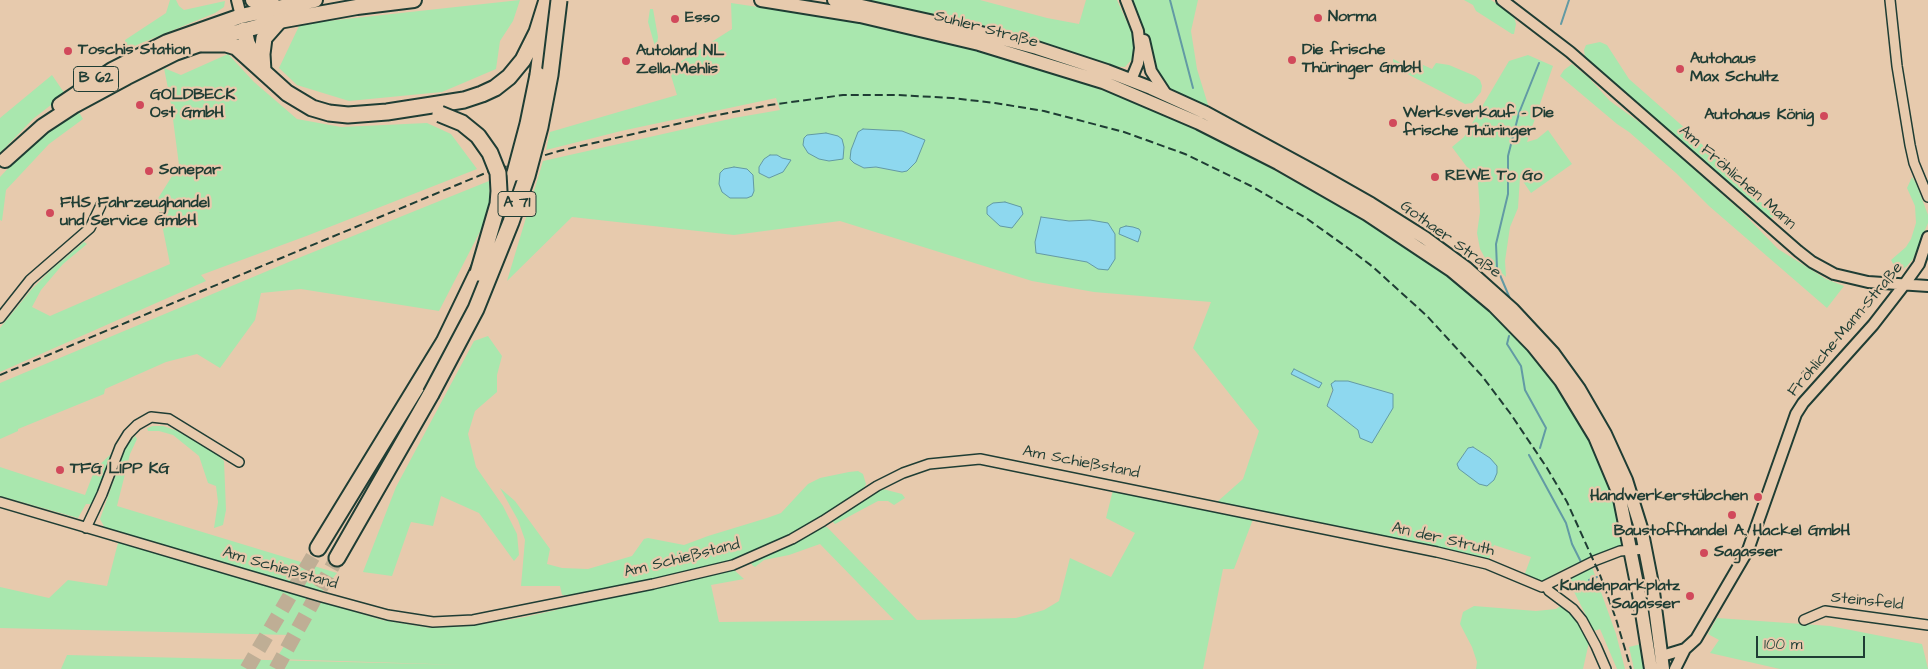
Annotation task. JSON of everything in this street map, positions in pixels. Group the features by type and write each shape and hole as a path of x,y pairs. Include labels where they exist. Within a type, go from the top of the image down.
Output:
{"highway":[{"path":"202,44 226,44 236,47 291,96 320,110 348,115 440,108 473,98 495,88 509,77 531,48 547,0"},
{"name":"A 71","path":"318,548 444,342 478,273 500,218 528,124 538,75 547,0"},
{"name":"A 71","path":"337,558 431,394 476,309 502,248 527,176 540,127 550,75 559,0"},
{"path":"263,71 262,54 264,38 278,14"},
{"path":"242,23 250,50 263,71"},
{"path":"440,108 478,136 490,152 498,173 498,204 478,273"}],"main road":[{"path":"253,0 278,14"},
{"name":"B 62","path":"3,163 44,118 64,101 124,62 167,42 278,14 315,0"},
{"name":"B 62","path":"278,14 348,9 414,0"},
{"name":"Suhler Straße","path":"761,0 860,16 970,42 1053,66 1116,87 1136,86"},
{"name":"Suhler Straße","path":"834,0 1020,43 1077,60 1136,86"},
{"name":"B 62","path":"3,163 42,126 74,105 150,65 202,44 242,23"},
{"name":"Gothaer Straße","path":"1136,86 1166,94 1227,124 1371,204 1425,238 1472,274 1526,323 1564,368 1606,434 1630,494 1650,664"},
{"name":"Gothaer Straße","path":"1136,86 1322,187 1391,228 1451,270 1509,321 1533,346 1573,399 1595,437 1619,494 1652,584 1662,663"}],"street":[{"path":"237,0 242,23"},
{"path":"1126,0 1138,31 1145,41 1154,78 1166,94"},
{"name":"Am Fröhlichen Mann","path":"1502,0 1570,52 1812,262 1834,274 1868,282 1928,286"},
{"path":"1890,0 1897,66 1910,145 1914,163 1928,197"},
{"path":"1136,86 1140,55 1138,31"},
{"path":"1136,86 1147,72 1149,62"},
{"path":"0,318 30,280 90,228 101,205"},
{"name":"Fröhliche-Mann-Straße","path":"1675,669 1685,649 1696,639 1748,550 1796,414 1802,403 1872,325 1904,285 1919,264 1928,237"},
{"path":"86,528 102,494 120,447 136,425 151,417 169,419 239,462"},
{"name":"Am Schießstand","path":"0,502 388,615 433,622 492,617 653,584 733,565 792,539 903,472 929,464 972,459 1229,508 1360,538"},
{"name":"An der Struth","path":"1360,538 1487,564 1542,587 1546,586 1549,591 1574,610 1582,620 1606,669"},
{"path":"1546,586 1620,551 1638,550"},
{"name":"Steinsfeld","path":"1804,620 1825,611 1928,625"},
{"path":"1650,664 1662,663 1685,649"}],"green space":[{"path":"170,0 176,0 184,10 225,1 224,7 215,13 127,49 125,40 166,13"},
{"path":"520,0 513,21 500,41 496,69 442,92 349,101 297,85 279,68 300,24"},
{"path":"851,0 980,0 1047,18 1079,24 1086,0 1117,0 1131,31 1135,46 1134,57 1125,67 1107,66"},
{"path":"1130,0 1198,0 1191,31 1197,69 1209,108 1159,83"},
{"path":"1464,0 1491,0 1513,14 1516,24 1514,34 1476,11 1473,5"},
{"path":"731,3 859,22 976,49 1049,71 1132,101 1229,145 1362,219 1441,271 1480,302 1528,351 1579,420 1600,462 1613,495 1621,545 1576,566 1568,567 1540,582 1524,576 1531,557 1494,545 1487,564 1255,514 1234,569 1223,569 1203,669 61,669 67,655 465,665 276,659 291,635 0,628 0,587 49,598 68,580 107,586 120,535 106,530 100,519 126,446 135,436 137,439 130,454 117,506 337,573 315,600 382,620 430,628 470,626 525,617 556,610 597,595 562,595 560,586 521,586 525,540 518,520 500,488 515,501 550,549 547,564 562,568 588,569 632,556 644,539 648,538 684,545 781,513 808,484 820,478 858,471 863,474 866,484 859,497 732,568 744,579 711,585 719,622 894,620 820,544 789,555 764,560 755,567 752,565 751,562 821,527 827,527 917,620 1016,618 1044,610 1059,601 1070,558 1111,577 1135,533 1106,518 1114,486 1227,507 1217,502 1243,479 1259,431 1193,348 1211,302 1094,292 1032,281 840,221 734,235 572,217 507,281 543,161 734,118 780,110 776,98 621,131 546,150 550,132 677,95 669,69 732,29","holes":["902,131 924,140 902,172 876,167 864,168 854,163","777,155 782,158 776,175 769,178 759,173 759,167 764,159","742,169 747,169 753,175 753,183 747,198 730,198","1041,217 1069,221 1090,220 1098,269 1088,262 1036,253","1335,381 1348,381 1393,394 1358,430 1327,406","1473,447 1490,458 1457,464 1468,448"]},
{"path":"650,9 653,9 658,37 656,50 648,22"},
{"path":"1600,42 1607,45 1629,79 1695,137 1747,192 1758,201 1769,206 1779,216 1769,218 1589,62 1585,57 1584,50 1586,45"},
{"path":"228,54 254,82 297,119 341,127 427,123 451,134 477,169 201,275 206,281 0,372 0,328 31,290 84,242 87,244 63,264 41,290 32,307 50,316 170,264 157,200 179,165 164,68 181,75"},
{"path":"1528,55 1553,66 1527,142 1537,139 1548,130 1572,164 1531,193 1520,177 1518,208 1510,227 1505,261 1506,277 1485,258 1480,249 1477,233 1480,212 1478,182 1452,147 1464,137 1509,61"},
{"path":"1393,59 1417,71 1421,64 1432,69 1436,63 1449,65 1480,80 1481,92 1472,103 1465,104 1394,67"},
{"path":"1572,64 1589,78 1610,101 1646,127 1742,212 1778,249 1826,279 1844,286 1827,308 1709,206 1676,173 1629,132 1560,76"},
{"path":"52,75 65,94 33,119 0,153 0,118"},
{"path":"77,109 83,119 49,144 6,190 2,221 0,220 0,177 25,150 51,127"},
{"path":"1912,177 1928,215 1928,223 1913,259 1898,273 1891,260 1906,247 1911,239 1916,223 1915,206 1907,188"},
{"path":"489,181 490,197 487,218 439,311 301,289 261,293 255,320 220,368 197,354 166,362 105,389 104,394 18,429 18,431 0,439 0,383 296,259"},
{"path":"488,336 502,356 497,375 497,392 475,411 468,434 476,467 503,506 517,534 519,555 514,561 479,513 441,496 433,526 411,522 392,576 363,572 396,487 474,341"},
{"path":"163,426 175,430 214,451 224,461 226,510 223,525 214,528 218,502 216,486 208,483 199,456 173,435 159,431 148,431 147,428"},
{"path":"111,454 101,488 92,504 86,504 78,518 0,496 0,467 85,495 95,469"},
{"path":"883,489 902,494 905,498 894,505 888,501 878,501 835,524 831,520"},
{"path":"1592,567 1616,634 1625,669 1617,669 1600,629 1594,631 1571,586 1570,578"},
{"path":"1562,605 1578,621 1589,642 1583,669 1476,669 1477,662 1472,647 1460,624 1463,612 1474,606 1536,611 1556,609"},
{"path":"1717,618 1830,626 1922,644 1928,669 1780,669 1710,653 1719,640 1708,634"},
{"path":"1641,644 1645,669 1634,669 1629,647"}],"water":[{"path":"863,129 902,131 925,140 916,162 907,171 902,172 876,167 864,168 850,159 851,150 858,132"},
{"path":"826,133 842,139 844,147 843,159 829,161 819,159 808,153 803,145 804,138 807,135"},
{"path":"770,155 777,155 791,160 783,172 769,178 759,173 759,167 764,159"},
{"path":"734,167 747,169 753,175 754,191 752,196 747,198 730,198 722,192 719,184 720,173 724,169"},
{"path":"1005,202 1021,207 1023,214 1012,228 1000,226 987,214 987,207 993,203"},
{"path":"1041,217 1108,223 1115,234 1115,259 1108,270 1098,269 1087,262 1036,253 1035,242"},
{"path":"1126,226 1139,229 1141,232 1138,242 1119,234 1120,228"},
{"path":"1294,369 1322,383 1319,388 1291,374"},
{"path":"1335,381 1348,381 1393,394 1393,408 1372,443 1360,438 1358,430 1327,406 1333,390 1331,384"},
{"path":"1473,447 1490,458 1497,466 1494,480 1487,486 1479,484 1459,469 1457,464 1468,448"}],"waterway":[{"path":"1170,0 1193,88"},
{"path":"1561,24 1569,0"},
{"path":"1511,301 1497,268 1496,244 1508,194 1508,156 1519,113 1539,63"},
{"path":"1509,336 1507,344 1521,366 1525,390 1546,428 1540,448"},
{"path":"1529,455 1566,523 1572,544 1581,562"},
{"path":"1589,580 1597,577"}],"tunnel":[{"path":"247,669 318,548"},
{"path":"276,669 337,558"}],"railway":[{"path":"0,375 488,172 559,151 707,117 770,105 843,95 952,98 1044,111 1124,132 1185,154 1251,186 1306,218 1352,251 1373,267 1427,316 1482,376 1510,413 1567,502 1600,575 1631,669"}],"place":[{"name":"Norma","path":"1318,18"},
{"name":"Esso","path":"675,19"},
{"name":"Toschis Station","path":"68,51"},
{"name":"Die frische Thüringer GmbH","path":"1292,60"},
{"name":"Autoland NL Zella-Mehlis","path":"626,61"},
{"name":"Autohaus Max Schultz","path":"1680,69"},
{"name":"GOLDBECK Ost GmbH","path":"140,105"},
{"name":"Autohaus König","path":"1824,116"},
{"name":"Werksverkauf - Die frische Thüringer","path":"1393,123"},
{"name":"Sonepar","path":"149,171"},
{"name":"REWE To Go","path":"1435,177"},
{"name":"FHS Fahrzeughandel und Service GmbH","path":"50,213"},
{"name":"TFG LIPP KG","path":"60,470"},
{"name":"Handwerkerstübchen","path":"1758,497"},
{"name":"Baustoffhandel A. Hackel GmbH","path":"1732,515"},
{"name":"Sagasser","path":"1704,553"},
{"name":"Kundenparkplatz Sagasser","path":"1690,596"}]}
